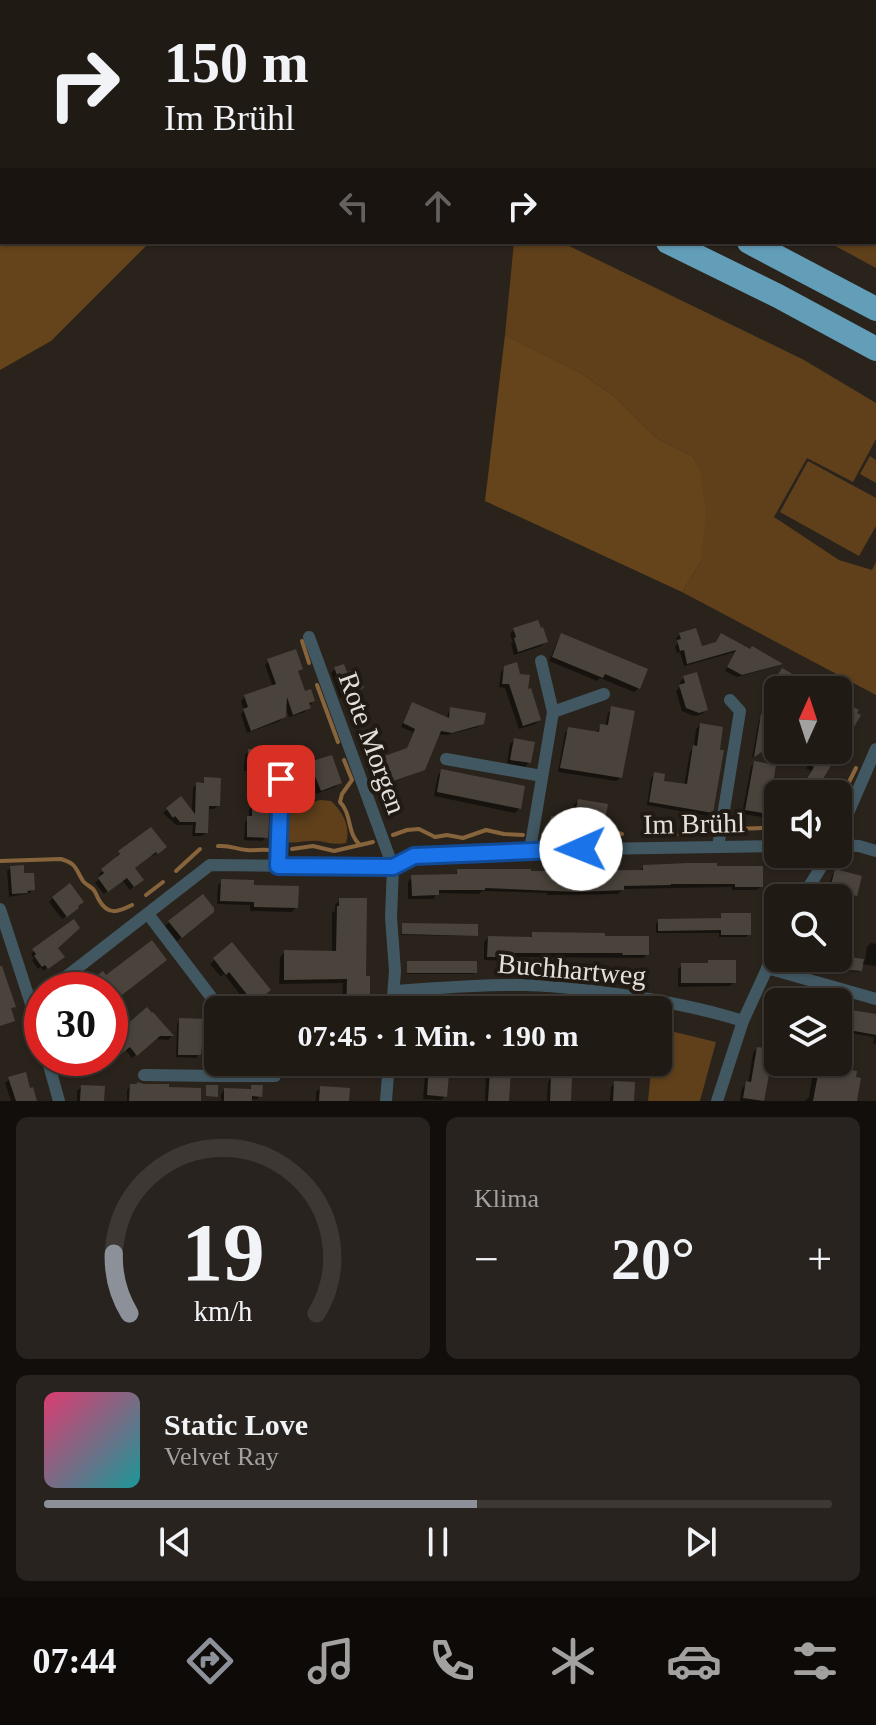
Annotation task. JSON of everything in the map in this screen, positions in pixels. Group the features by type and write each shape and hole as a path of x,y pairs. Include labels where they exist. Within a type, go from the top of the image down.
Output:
{"highway":[{"path":"672,244 876,349"},
{"path":"753,244 876,309"}],"street":[{"name":"Rote Morgen","path":"309,637 393,867 393,996"},
{"path":"530,850 553,712 541,661"},
{"path":"553,712 604,694"},
{"path":"718,847 740,711 730,700"},
{"path":"852,804 876,749"},
{"path":"446,759 542,776"},
{"path":"278,866 281,779"},
{"name":"Im Brühl","path":"72,972 210,865 393,867 414,856 530,850 764,846"},
{"path":"852,846 876,851"},
{"path":"0,909 24,983"},
{"path":"148,914 210,996"},
{"path":"0,957 15,956"},
{"path":"717,1101 743,1021 765,972"},
{"path":"781,972 876,999"},
{"name":"Buchhartweg","path":"394,991 463,986 572,988 650,999 743,1021"},
{"path":"144,1075 204,1070"},
{"path":"52,1076 59,1101"},
{"path":"386,1101 388,1076"}],"shaded area":[{"path":"0,244 148,244 51,341 0,370"},
{"path":"514,244 565,244 804,360 876,403 876,439 853,482 807,458 774,517 839,560 872,570 876,562 876,695 852,682 852,676 840,676 682,592 701,561 700,471 692,456 655,437 614,396 579,372 505,335"},
{"path":"832,244 876,244 876,268"},
{"path":"505,335 579,372 614,396 655,437 692,456 700,470 706,513 701,561 682,592 485,501"},
{"path":"870,456 876,460 876,483 860,474"},
{"path":"808,461 876,498 876,526 859,556 780,512"},
{"path":"320,800 331,801 339,810 347,826 346,843 284,842 285,815 294,808"},
{"path":"672,1031 716,1042 700,1101 648,1101 651,1076 672,1076"}],"building":[{"path":"538,620 548,642 518,652 513,628"},
{"path":"696,628 702,646 716,642 721,633 783,664 742,675 727,667 736,650 687,664 684,650 680,651 677,640 681,639 679,633"},
{"path":"561,633 648,669 640,689 552,657"},
{"path":"296,649 303,669 298,671 305,691 311,689 315,701 309,703 311,708 293,715 287,697 286,717 251,731 243,709 248,707 244,695 276,684 267,659"},
{"path":"517,662 520,674 530,675 528,689 531,688 541,720 523,726 509,684 502,684 504,666"},
{"path":"344,664 347,672 357,669 364,688 344,695 334,667"},
{"path":"782,668 796,676 777,676"},
{"path":"697,672 708,710 699,713 686,708 679,685 685,683 683,676"},
{"path":"412,702 449,718 450,707 486,713 484,724 452,733 441,731 425,770 388,783 379,758 407,748 415,729 403,723"},
{"path":"611,706 635,711 622,778 560,768 568,727 599,732 600,724 608,725"},
{"path":"852,706 861,715 852,730"},
{"path":"761,714 764,714 764,751 754,757"},
{"path":"700,723 723,727 720,750 724,750 713,813 649,802 654,772 665,774 664,781 687,784"},
{"path":"514,738 535,742 531,763 510,760"},
{"path":"248,749 286,750 286,762 269,762 269,773 254,772 254,768 247,768"},
{"path":"332,755 342,783 321,791 309,762"},
{"path":"754,761 776,765 774,780 764,780 764,813 745,810"},
{"path":"809,764 832,764 822,780 806,780 814,767"},
{"path":"441,769 525,786 521,809 437,792"},
{"path":"204,777 221,778 220,806 209,806 208,833 195,833 196,822 180,822 166,808 181,796 195,814 196,782 204,783"},
{"path":"578,799 608,804 605,820 575,815"},
{"path":"252,804 270,805 268,838 247,837 247,816 252,816"},
{"path":"564,815 564,827 551,827 551,816"},
{"path":"151,827 167,847 135,868 144,880 134,887 127,878 108,892 98,878 104,873 101,869 120,854 118,851"},
{"path":"24,865 24,873 34,873 35,890 12,894 10,866"},
{"path":"643,865 763,866 763,887 671,884 578,892 485,888 439,890 439,895 412,896 411,875 457,874 457,869 643,870"},
{"path":"835,869 862,876 857,896 852,895 852,884 831,884"},
{"path":"221,879 254,880 254,885 299,886 298,908 254,907 254,902 220,901"},
{"path":"70,883 84,902 67,917 52,897"},
{"path":"203,894 214,912 182,938 168,921"},
{"path":"339,898 367,898 366,976 370,976 370,996 346,996 347,979 284,980 284,950 336,951"},
{"path":"721,913 751,913 751,935 721,935 721,930 658,931 658,919 721,918"},
{"path":"74,919 80,928 58,948 65,957 48,969 45,965 42,967 32,949"},
{"path":"402,923 478,924 478,936 402,934"},
{"path":"532,932 649,936 649,955 515,953 515,957 487,957 488,936 532,937"},
{"path":"152,940 167,960 128,990 128,972 110,972"},
{"path":"232,942 271,990 264,996 248,996 213,958"},
{"path":"852,957 864,959 862,971 852,970"},
{"path":"708,960 736,960 736,983 681,983 681,963 708,963"},
{"path":"407,961 477,961 477,973 407,973"},
{"path":"0,966 16,1007 11,1008 15,1021 0,1026"},
{"path":"147,1007 174,1036 160,1036 137,1056 130,1047 128,1048 128,1023"},
{"path":"852,1010 876,1014 876,1035 852,1031"},
{"path":"179,1018 204,1019 201,1055 178,1055"},
{"path":"757,1047 764,1048 764,1076 769,1076 764,1101 743,1098 746,1081 751,1082"},
{"path":"852,1070 857,1071 856,1077 861,1078 857,1101 813,1101 818,1076 852,1076"},
{"path":"24,1073 37,1101 16,1101 8,1077"},
{"path":"428,1076 449,1076 447,1097 427,1095"},
{"path":"490,1076 511,1076 509,1101 488,1101"},
{"path":"551,1076 572,1077 571,1101 550,1101"},
{"path":"614,1081 635,1082 634,1101 613,1101"},
{"path":"130,1084 201,1088 201,1101 129,1101"},
{"path":"81,1085 105,1086 104,1101 80,1101"},
{"path":"206,1085 218,1085 218,1097 206,1096"},
{"path":"251,1085 263,1085 262,1097 252,1096 252,1101 224,1101 224,1088 251,1089"},
{"path":"320,1086 350,1088 349,1101 319,1101"}],"waterway":[{"path":"302,641 309,663"},
{"path":"317,685 338,742"},
{"path":"344,760 352,780 340,802 360,845"},
{"path":"850,780 856,768"},
{"path":"543,835 557,831 571,834 600,828 622,834"},
{"path":"734,829 764,828"},
{"path":"393,835 419,829 435,837 447,835 463,838 486,830 523,835"},
{"path":"644,833 664,831 680,834 697,829 706,832 713,830"},
{"path":"292,849 313,846 334,851 373,842"},
{"path":"218,846 268,850"},
{"path":"176,871 200,849"},
{"path":"0,861 61,859 75,867 106,909 118,911 132,905"},
{"path":"146,895 163,882"}],"route":[{"path":"281,779 278,866 393,867 414,856 581,849"}]}
